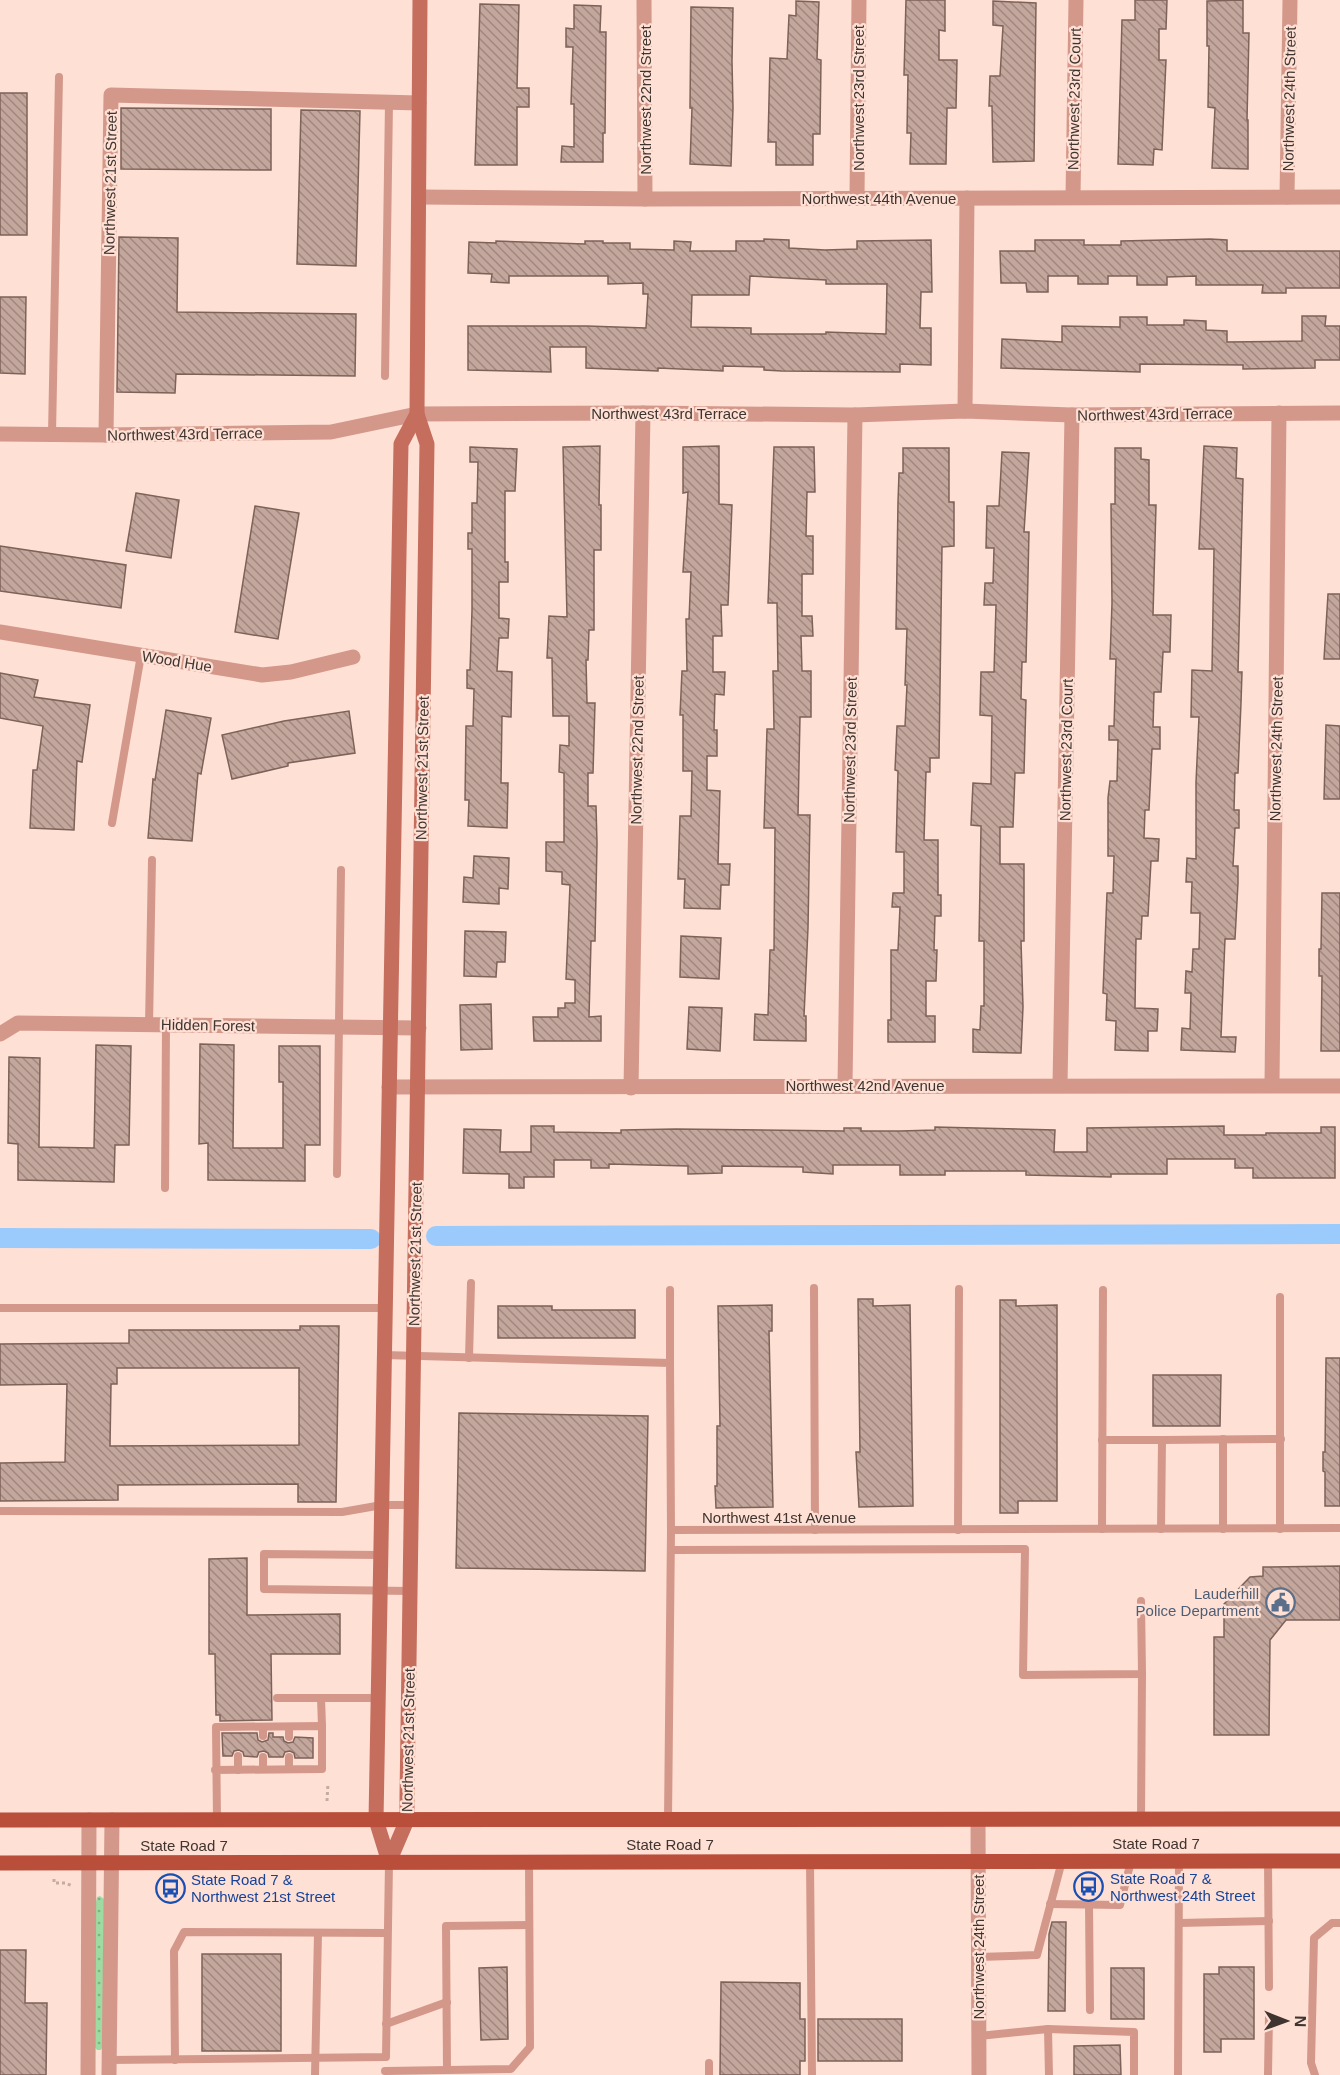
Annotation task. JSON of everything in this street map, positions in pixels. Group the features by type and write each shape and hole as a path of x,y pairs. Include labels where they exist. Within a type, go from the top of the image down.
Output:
{"main road":[{"name":"State Road 7","path":"0,1820 1340,1819"},
{"name":"State Road 7","path":"0,1863 1340,1862"}],"street":[{"name":"Northwest 21st Street","path":"389,1862 407,1820 427,444 417,414 420,0"},
{"name":"Northwest 22nd Street","path":"644,0 645,199"},
{"name":"Northwest 23rd Street","path":"857,197 859,0"},
{"name":"Northwest 23rd Court","path":"1073,197 1076,0"},
{"name":"Northwest 24th Street","path":"1287,197 1290,0"},
{"name":"Northwest 21st Street","path":"106,435 111,95 419,103"},
{"name":"Northwest 44th Avenue","path":"419,197 645,199 1340,196"},
{"path":"965,411 967,198"},
{"name":"Northwest 43rd Terrace","path":"0,434 331,432 417,414 643,412 855,415 965,411 1071,415 1340,412"},
{"name":"Northwest 22nd Street","path":"631,1088 643,412"},
{"name":"Northwest 24th Street","path":"1272,1085 1279,413"},
{"name":"Northwest 21st Street","path":"389,1862 376,1820 401,444 417,414"},
{"name":"Northwest 23rd Street","path":"845,1085 855,415"},
{"name":"Northwest 23rd Court","path":"1060,1085 1071,415"},
{"name":"Wood Hue","path":"0,632 262,675 291,672 353,657"},
{"name":"Hidden Forest","path":"0,1034 18,1023 418,1028"},
{"name":"Northwest 42nd Avenue","path":"389,1087 1340,1086"},
{"path":"88,2075 89,1820"},
{"path":"109,2068 112,1820"},
{"name":"Northwest 24th Street","path":"978,1820 979,2075"}],"lane":[{"path":"52,434 59,78"},
{"path":"385,376 388,102"},
{"path":"112,823 141,655"},
{"path":"149,1025 152,860"},
{"path":"337,1174 341,870"},
{"path":"165,1188 166,1025"},
{"path":"469,1358 471,1283"},
{"path":"814,1288 815,1530"},
{"path":"958,1530 959,1289"},
{"path":"668,1820 671,1550 670,1290"},
{"path":"1102,1530 1103,1290"},
{"path":"1281,1297 1281,1529"},
{"path":"0,1308 385,1308"},
{"path":"384,1355 670,1363"},
{"path":"1223,1439 1223,1529"},
{"path":"1102,1440 1281,1439"},
{"path":"1161,1529 1162,1440"},
{"path":"0,1511 342,1512 382,1505 411,1505"},
{"name":"Northwest 41st Avenue","path":"671,1530 1340,1528"},
{"path":"671,1550 1025,1549 1023,1675 1142,1674"},
{"path":"381,1555 264,1554 264,1589 410,1591"},
{"path":"1141,1819 1142,1601"},
{"path":"277,1698 378,1698"},
{"path":"215,1770 322,1769 321,1698"},
{"path":"288,1726 289,1737"},
{"path":"217,1820 216,1727 239,1731 263,1727 322,1726"},
{"path":"263,1727 263,1736"},
{"path":"238,1756 238,1770"},
{"path":"263,1757 263,1769"},
{"path":"289,1757 289,1769"},
{"path":"979,1956 1037,1955 1062,1861"},
{"path":"1050,1904 1120,1905 1131,1861"},
{"path":"1178,2075 1179,1861"},
{"path":"389,1862 385,2073 511,2069 530,2047 529,1862"},
{"path":"810,1862 812,2075"},
{"path":"1268,1862 1269,1987"},
{"path":"1089,1904 1090,2010"},
{"path":"1179,1923 1269,1921"},
{"path":"1315,2075 1311,2063 1314,1938 1332,1923 1340,1923"},
{"path":"447,2070 446,1926 529,1925"},
{"path":"175,2060 174,1951 184,1932 387,1933"},
{"path":"315,2075 318,1933"},
{"path":"386,2024 447,2001"},
{"path":"1268,2075 1269,2015"},
{"path":"1048,2030 1049,2075"},
{"path":"979,2036 1048,2030 1134,2031 1134,2075"},
{"path":"109,2068 175,2060 316,2056 386,2057"},
{"path":"709,2063 709,2075"}],"path":[{"path":"327,1802 328,1783"}],"green space":[{"path":"97,1897 104,1899 103,2046 101,2050 97,2050 94,2046 95,1907"}],"building":[{"path":"906,0 945,0 945,31 939,30 939,60 957,60 956,108 947,108 946,164 910,164 911,133 907,133 908,75 904,75"},
{"path":"1135,0 1167,0 1166,29 1159,29 1159,60 1166,60 1162,150 1154,149 1153,165 1118,164 1122,20 1135,20"},
{"path":"1243,0 1243,33 1249,33 1248,169 1212,168 1215,108 1208,107 1207,1"},
{"path":"796,1 819,2 817,59 821,60 820,134 813,134 813,165 776,165 776,142 768,142 770,58 787,59 789,15 796,16"},
{"path":"993,1 1036,3 1034,161 993,162 992,106 989,106 990,76 1000,76 1003,26 993,25"},
{"path":"480,4 519,5 517,88 529,88 529,107 517,107 517,165 475,165"},
{"path":"574,5 601,6 600,32 606,32 603,162 561,162 562,146 574,147 574,104 571,104 573,47 566,47 566,28 574,29"},
{"path":"691,7 733,8 731,166 690,164"},
{"path":"0,93 27,93 27,235 0,235"},
{"path":"121,108 271,109 271,170 121,169"},
{"path":"301,110 360,111 356,266 297,264"},
{"path":"119,237 178,238 177,312 356,314 355,376 176,374 175,393 117,392"},
{"path":"764,239 789,240 789,248 825,250 857,249 857,241 931,240 932,292 921,292 920,328 931,328 931,365 900,364 900,372 782,371 764,370 764,367 723,366 723,371 586,368 586,347 550,347 551,372 468,370 468,326 646,328 648,294 643,294 643,283 608,284 608,276 509,276 509,283 491,282 492,274 468,273 469,242 585,244 585,241 603,241 603,243 630,243 630,249 674,250 674,241 691,242 690,251 736,251 736,241 764,241","holes":["750,276 826,280 826,284 887,284 886,334 826,332 826,334 751,334 751,328 691,327 692,295 749,295"]},
{"path":"1035,240 1084,240 1084,245 1121,245 1121,241 1227,240 1227,251 1340,251 1340,288 1286,288 1286,293 1262,293 1263,285 1196,285 1196,276 1167,277 1167,285 1137,285 1137,276 1108,276 1108,284 1078,284 1078,276 1048,276 1048,292 1027,292 1026,283 1001,283 1000,251 1035,251"},
{"path":"0,297 26,297 25,374 0,373"},
{"path":"1302,316 1326,316 1325,326 1340,326 1340,360 1315,360 1315,368 1243,369 1243,365 1140,364 1140,372 1001,368 1002,339 1062,342 1062,326 1120,327 1120,317 1147,317 1147,325 1184,325 1184,320 1206,321 1206,330 1227,331 1227,342 1302,341"},
{"path":"600,446 601,550 594,550 594,630 589,630 588,660 586,660 587,703 595,703 593,773 588,773 588,806 596,806 597,843 595,941 591,941 589,1017 601,1016 601,1041 534,1041 533,1017 558,1017 558,1008 565,1008 565,1003 575,1003 575,980 566,979 570,885 562,884 562,872 546,871 546,842 564,842 564,773 559,772 560,745 569,746 569,716 553,716 552,658 547,658 549,616 567,617 563,447"},
{"path":"719,446 719,504 732,505 728,605 721,605 722,636 713,636 713,672 725,672 724,695 715,694 714,730 717,730 717,756 707,756 707,790 720,791 718,864 730,864 729,885 721,885 720,909 684,908 685,879 678,879 680,816 691,816 692,771 683,771 683,715 680,715 682,671 687,671 686,619 689,619 691,572 683,572 688,492 683,493 683,447"},
{"path":"1204,446 1237,448 1236,478 1243,479 1238,672 1242,672 1238,773 1235,773 1234,810 1239,810 1239,828 1235,828 1233,866 1238,866 1238,883 1235,939 1225,939 1221,1037 1236,1037 1235,1052 1181,1050 1182,1028 1190,1029 1191,993 1185,993 1186,971 1192,972 1193,949 1199,949 1200,913 1191,913 1192,882 1186,882 1187,858 1196,859 1199,717 1191,717 1192,670 1212,671 1214,549 1199,549"},
{"path":"470,447 517,449 515,491 505,491 505,562 508,562 508,582 499,582 499,618 509,619 508,638 499,638 497,671 512,672 511,717 502,716 501,783 508,783 507,828 468,826 469,800 465,800 466,726 473,726 474,689 467,688 467,670 470,670 472,610 472,549 468,549 468,533 472,533 472,503 477,503 478,462 470,462"},
{"path":"774,447 814,447 815,492 807,492 806,536 813,536 813,574 802,574 802,616 812,616 813,636 801,636 802,671 811,671 811,717 800,717 798,815 810,815 804,1016 806,1016 806,1041 754,1040 755,1014 768,1015 770,950 774,950 775,828 764,828 767,729 774,729 773,671 778,671 777,603 768,603"},
{"path":"903,448 949,448 949,502 954,502 954,546 942,547 939,758 930,758 930,772 926,772 924,840 938,840 938,895 941,895 941,916 935,916 936,981 926,981 926,1016 935,1016 935,1042 888,1042 888,1020 891,1020 891,950 898,950 900,907 892,907 893,893 904,893 904,852 896,852 898,771 895,770 897,726 905,726 907,685 905,685 907,629 896,629 899,473 903,473"},
{"path":"1115,448 1141,448 1141,459 1149,460 1149,505 1156,505 1153,615 1171,615 1170,652 1163,652 1161,692 1154,692 1153,727 1160,727 1160,749 1152,749 1149,810 1145,810 1144,838 1159,839 1158,861 1151,861 1148,916 1142,916 1141,939 1136,939 1135,1008 1158,1009 1157,1031 1148,1031 1148,1051 1115,1050 1116,1021 1106,1020 1107,994 1103,993 1107,893 1113,893 1114,856 1108,856 1108,798 1110,781 1117,781 1118,740 1109,740 1109,726 1114,726 1116,659 1110,659 1111,504 1115,504"},
{"path":"1002,452 1029,453 1024,532 1029,532 1026,662 1022,662 1021,699 1026,700 1024,773 1015,773 1013,827 1000,827 1000,864 1024,864 1021,1053 973,1052 973,1029 980,1030 981,1006 984,1006 984,941 979,941 981,826 971,825 973,783 991,784 992,716 980,715 981,672 994,672 996,605 984,605 985,583 993,583 994,548 986,548 987,506 999,506"},
{"path":"136,493 179,500 171,558 126,551"},
{"path":"255,506 299,513 278,639 235,632"},
{"path":"0,546 126,565 121,608 0,591"},
{"path":"1328,594 1340,594 1340,659 1324,659"},
{"path":"0,673 38,680 34,697 90,705 82,762 77,761 74,830 30,828 33,770 37,770 43,726 0,718"},
{"path":"166,710 211,718 201,774 198,773 192,841 148,838 153,779 155,780"},
{"path":"349,711 355,753 288,763 288,766 232,779 222,735 284,721"},
{"path":"1326,725 1340,726 1340,799 1324,799"},
{"path":"474,856 509,858 508,889 499,888 499,904 463,902 464,877 473,878"},
{"path":"1322,893 1340,893 1340,1051 1321,1051 1322,976 1319,976 1319,949 1321,949"},
{"path":"465,931 506,932 505,962 497,962 496,977 464,976"},
{"path":"681,936 721,938 719,979 680,977"},
{"path":"491,1004 492,1049 461,1050 460,1005"},
{"path":"689,1007 722,1008 720,1051 687,1049"},
{"path":"200,1044 234,1045 233,1148 283,1148 283,1082 279,1082 279,1046 320,1046 320,1145 305,1145 305,1181 208,1180 208,1143 199,1144"},
{"path":"96,1045 131,1046 129,1145 115,1145 114,1182 18,1180 18,1144 8,1143 9,1057 40,1058 39,1147 94,1148"},
{"path":"531,1126 554,1126 554,1132 621,1133 621,1130 676,1129 844,1131 844,1128 861,1128 861,1131 900,1131 935,1130 935,1127 1055,1130 1054,1152 1087,1152 1087,1128 1224,1126 1224,1135 1266,1135 1266,1133 1321,1133 1321,1127 1335,1127 1335,1178 1253,1178 1253,1168 1235,1168 1235,1159 1167,1159 1167,1174 1111,1174 1111,1177 1026,1175 1026,1171 945,1171 945,1175 900,1175 900,1165 833,1165 833,1174 803,1172 803,1167 722,1166 722,1173 688,1174 688,1166 609,1164 609,1168 591,1168 591,1160 554,1160 554,1177 524,1177 524,1188 509,1188 509,1174 463,1173 464,1129 501,1130 500,1152 531,1152"},
{"path":"858,1299 873,1299 873,1306 910,1305 913,1506 859,1507 856,1452 860,1452"},
{"path":"1000,1300 1016,1300 1016,1306 1057,1305 1057,1501 1018,1501 1018,1513 1000,1513"},
{"path":"772,1305 772,1331 769,1331 773,1507 716,1508 717,1426 720,1426 718,1306"},
{"path":"498,1306 552,1306 552,1310 635,1310 635,1338 498,1338"},
{"path":"300,1326 339,1326 336,1502 298,1502 298,1484 118,1485 118,1500 0,1501 0,1463 65,1462 67,1384 0,1385 0,1344 129,1343 129,1330 300,1330","holes":["117,1368 299,1368 299,1445 110,1446 111,1384 117,1384"]},
{"path":"1326,1358 1340,1358 1340,1506 1325,1506 1323,1452 1325,1452"},
{"path":"1153,1375 1221,1375 1220,1426 1153,1426"},
{"path":"459,1413 648,1416 645,1571 456,1568"},
{"path":"247,1558 247,1615 340,1614 340,1654 271,1654 272,1720 220,1721 220,1715 216,1715 215,1654 209,1654 209,1559"},
{"path":"1340,1566 1340,1620 1286,1620 1270,1640 1269,1735 1214,1735 1214,1637 1224,1637 1224,1604 1250,1577 1263,1576 1263,1567"},
{"path":"222,1733 257,1733 258,1740 262,1742 268,1740 269,1733 273,1733 273,1737 283,1737 288,1743 293,1742 295,1737 313,1738 313,1758 295,1758 294,1753 290,1751 285,1752 283,1757 269,1757 264,1751 259,1752 257,1757 244,1756 239,1750 234,1751 232,1756 223,1756"},
{"path":"1052,1922 1066,1922 1065,2011 1048,2011 1049,1934"},
{"path":"0,1950 26,1950 25,2003 47,2003 46,2075 0,2075"},
{"path":"202,1954 281,1954 281,2051 202,2051"},
{"path":"507,1967 508,2039 481,2040 479,1968"},
{"path":"1219,1967 1254,1967 1254,2039 1221,2039 1221,2052 1204,2052 1204,1974 1219,1974"},
{"path":"1111,1968 1144,1968 1144,2019 1111,2019"},
{"path":"721,1982 800,1983 800,2019 805,2019 805,2061 800,2061 800,2075 720,2075"},
{"path":"818,2019 902,2019 902,2061 818,2061"},
{"path":"1120,2045 1121,2075 1074,2075 1074,2046"}],"waterway":[{"path":"436,1236 1340,1234"},
{"path":"0,1238 371,1239"}],"place":[{"name":"Lauderhill Police Department","path":"1280,1602"},
{"name":"State Road 7 & Northwest 24th Street","path":"1089,1887"},
{"name":"State Road 7 & Northwest 21st Street","path":"170,1888"}]}
